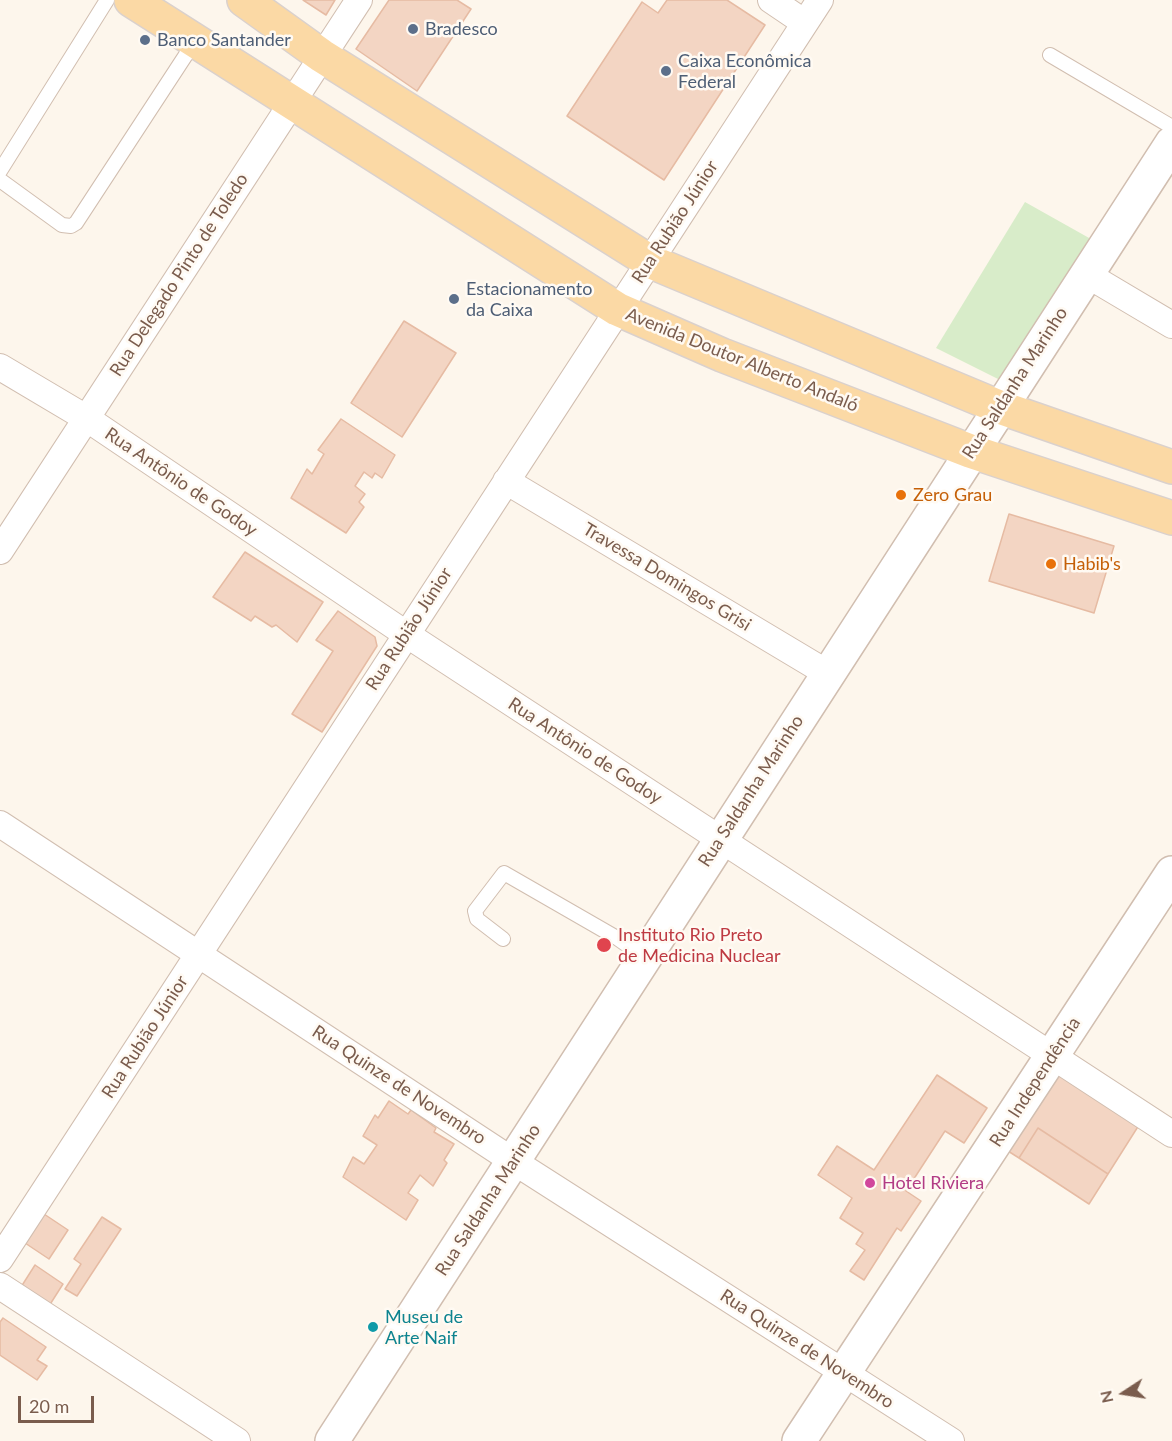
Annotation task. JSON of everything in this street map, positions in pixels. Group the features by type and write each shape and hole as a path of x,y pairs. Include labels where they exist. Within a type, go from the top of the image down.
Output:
{"main road":[{"name":"Avenida Doutor Alberto Andaló","path":"131,0 291,104 617,309 722,355 970,451 1172,518"},
{"path":"244,0 322,56 649,261 999,407 1172,467"}],"street":[{"name":"Rua Delegado Pinto de Toledo","path":"0,551 359,0"},
{"path":"771,0 805,22"},
{"name":"Rua Rubião Júnior","path":"0,1259 820,0"},
{"name":"Rua Saldanha Marinho","path":"332,1441 970,451 1172,143"},
{"path":"1086,274 1172,325"},
{"name":"Rua Antônio de Godoy","path":"0,367 86,418 406,634 1172,1134"},
{"name":"Travessa Domingos Grisi","path":"506,481 827,673"},
{"name":"Rua Quinze de Novembro","path":"0,824 513,1161 951,1441"},
{"name":"Rua Independência","path":"799,1441 1172,873"},
{"path":"0,1286 237,1441"}],"lane":[{"path":"0,171 107,0"},
{"path":"0,180 62,225 71,226 76,223 195,41"},
{"path":"1050,55 1172,128"},
{"path":"503,939 477,919 475,911 504,873 617,938 645,957"}],"green space":[{"path":"1025,202 1098,243 1004,382 936,348"}],"building":[{"path":"303,0 335,0 326,15"},
{"name":"Bradesco","path":"389,0 457,0 471,9 417,91 356,49"},
{"name":"Caixa Econômica Federal","path":"667,0 727,0 765,25 664,180 567,116 642,2 658,13"},
{"path":"404,321 456,353 402,437 351,403"},
{"path":"341,419 395,455 382,478 375,473 372,478 364,472 355,486 365,494 359,502 364,507 346,533 291,498 307,469 312,474 324,454 318,450"},
{"name":"Habib's","path":"1009,514 1114,546 1094,613 989,581"},
{"path":"245,552 323,602 297,642 276,625 272,627 255,616 251,621 213,597"},
{"path":"338,611 375,637 377,646 322,732 292,714 333,651 316,640"},
{"path":"1059,1073 1139,1125 1108,1174 1038,1128 1019,1158 1008,1151"},
{"name":"Hotel Riviera","path":"937,1075 987,1108 964,1143 945,1131 906,1191 921,1201 901,1231 897,1228 864,1280 850,1271 865,1250 856,1244 863,1233 840,1218 852,1198 818,1175 837,1146 874,1170"},
{"path":"389,1101 408,1114 411,1110 436,1128 434,1132 454,1144 444,1160 447,1163 433,1186 420,1175 408,1193 418,1200 406,1220 343,1177 353,1157 364,1164 377,1145 363,1136 375,1115 378,1118"},
{"path":"1038,1128 1108,1174 1089,1204 1019,1158"},
{"path":"44,1214 68,1230 49,1259 25,1243"},
{"path":"102,1217 121,1229 77,1296 65,1289 81,1264 74,1259"},
{"path":"35,1265 63,1284 49,1306 21,1287"},
{"path":"3,1318 46,1347 37,1360 47,1366 37,1380 0,1355 0,1322"}],"place":[{"name":"Bradesco","path":"413,29"},
{"name":"Banco Santander","path":"145,40"},
{"name":"Caixa Econômica Federal","path":"666,71"},
{"name":"Estacionamento da Caixa","path":"454,299"},
{"name":"Zero Grau","path":"901,495"},
{"name":"Habib's","path":"1051,564"},
{"name":"Instituto Rio Preto de Medicina Nuclear","path":"604,945"},
{"name":"Hotel Riviera","path":"870,1183"},
{"name":"Museu de Arte Naif","path":"373,1327"}]}
